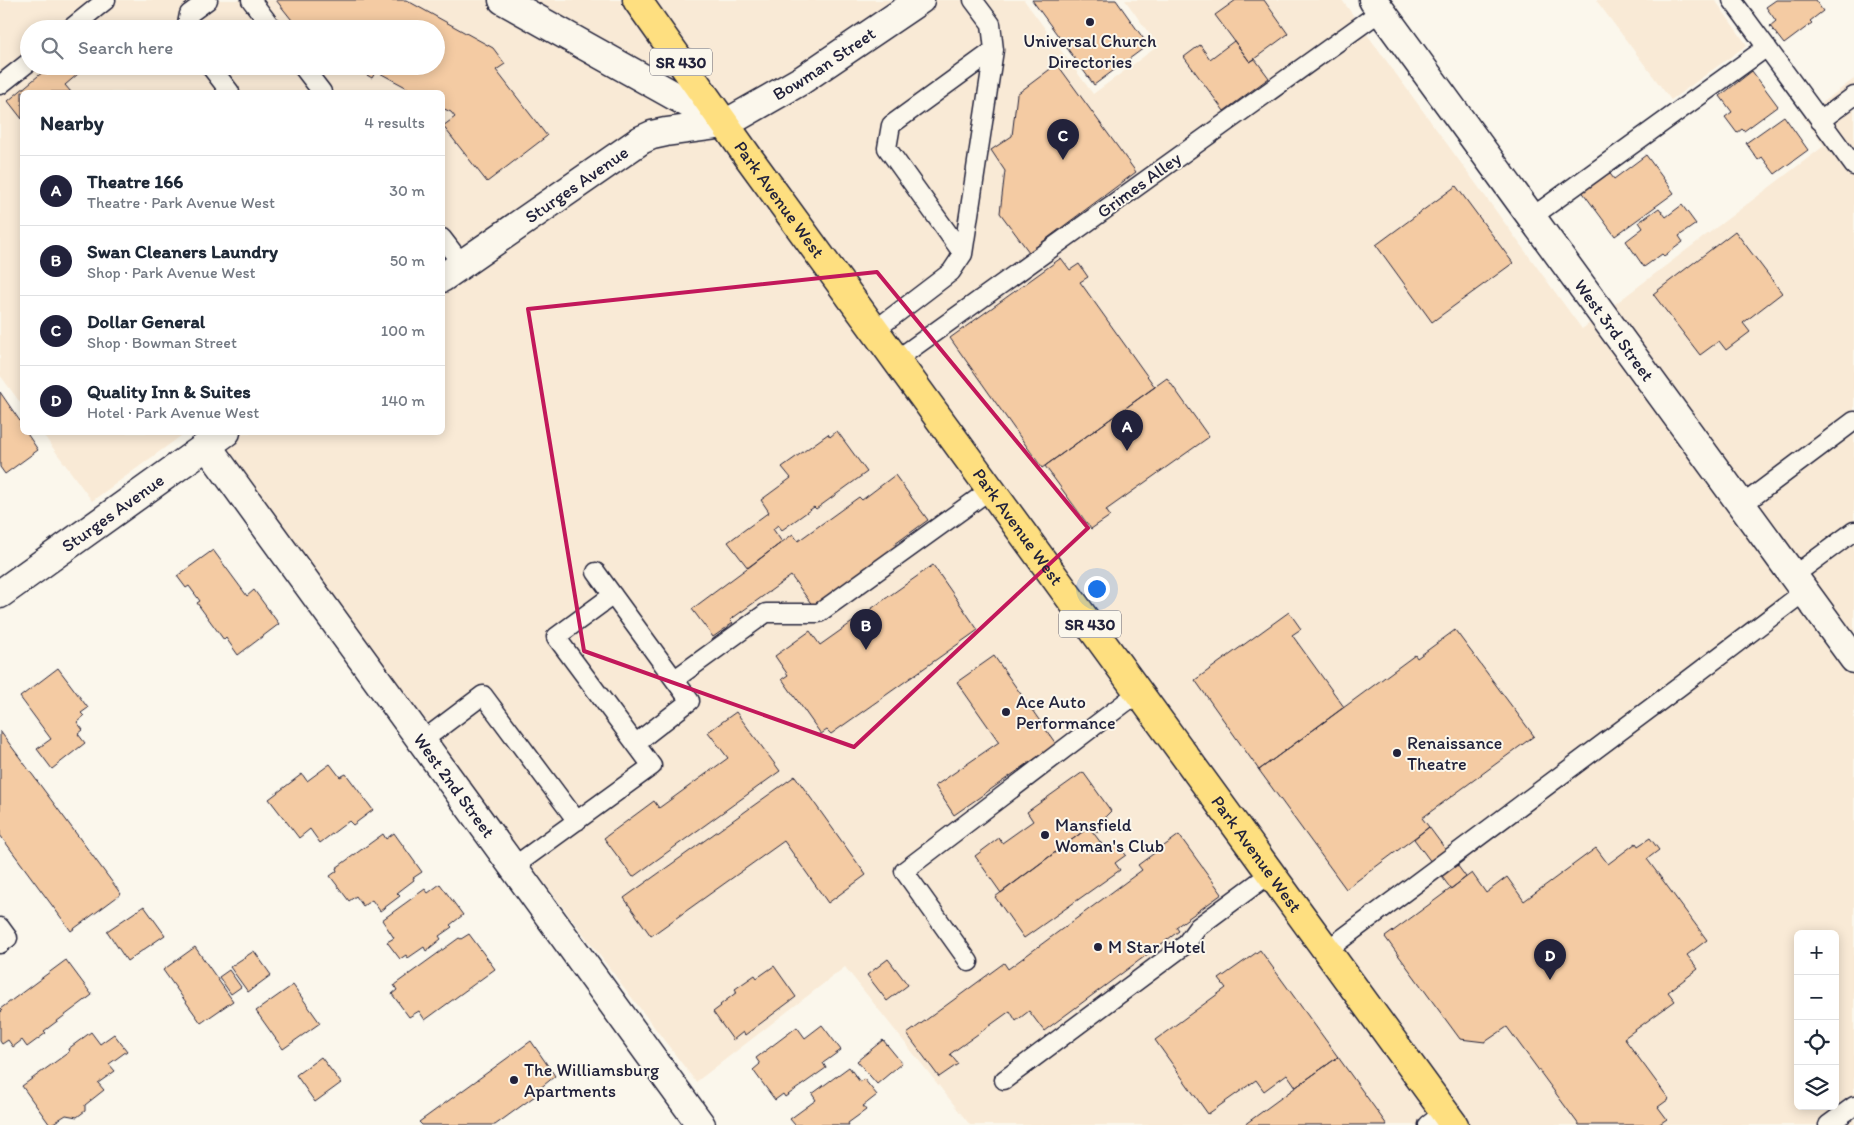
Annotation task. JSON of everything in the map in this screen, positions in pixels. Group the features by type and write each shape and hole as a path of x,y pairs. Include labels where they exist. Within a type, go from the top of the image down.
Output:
{"main road":[{"name":"Park Avenue West","path":"637,0 896,360 1327,950 1442,1121"}],"street":[{"path":"503,0 725,124"},
{"name":"Bowman Street","path":"725,124 802,80 917,1"},
{"name":"West 3rd Street","path":"1377,6 1854,660"},
{"name":"Sturges Avenue","path":"452,271 641,140 666,132 725,124"},
{"name":"Sturges Avenue","path":"0,594 217,439"},
{"name":"West 2nd Street","path":"217,439 422,741 701,1125"}],"lane":[{"path":"81,20 106,0"},
{"path":"188,20 189,14 208,0"},
{"path":"251,0 266,20"},
{"path":"875,330 952,272 963,254 994,50 991,24 973,0"},
{"path":"1732,0 1854,166"},
{"name":"Grimes Alley","path":"896,360 1377,6"},
{"path":"1532,217 1767,46"},
{"path":"963,254 887,148 891,125 994,50"},
{"path":"0,85 20,69"},
{"path":"217,75 228,90"},
{"path":"309,75 320,90"},
{"path":"1820,120 1854,96"},
{"path":"445,248 452,271"},
{"path":"1742,505 1854,420"},
{"path":"675,679 766,613 819,613 991,489"},
{"path":"1327,950 1679,687 1799,584 1854,531"},
{"path":"596,572 690,701 636,743"},
{"path":"514,867 652,766 556,637 613,595"},
{"path":"969,962 904,870 1139,692"},
{"path":"422,741 483,695 577,821"},
{"path":"1004,1080 1185,945 1198,927 1271,873"},
{"path":"0,927 8,938 0,944"},
{"path":"1828,1125 1854,1106"}],"highlighted area":[{"path":"877,272 1088,528 854,747 584,651 528,309"}],"shaded area":[{"path":"0,0 1024,0 1093,94 1158,46 1125,0 1342,0 1582,329 1824,146 1803,117 1854,79 1854,1125 970,1125 845,967 696,1082 204,435 445,435 445,90 20,90 20,402 0,375"},
{"path":"1596,0 1715,0 1747,45 1671,100"},
{"path":"43,435 182,435 92,501"}],"building":[{"path":"276,0 406,0 442,20 292,20"},
{"name":"Universal Church Directories","path":"1032,0 1116,0 1148,45 1094,85"},
{"path":"1236,0 1264,0 1288,34 1250,62 1215,15"},
{"path":"1776,0 1815,0 1823,11 1810,21 1812,23 1784,44 1770,26 1776,21 1766,7"},
{"path":"445,22 493,48 505,64 496,70 547,136 487,182 445,129 445,124 455,117 451,112 445,109 445,90 411,90 383,75 445,75"},
{"path":"1234,41 1250,62 1255,59 1269,78 1224,111 1184,57 1200,45 1210,59"},
{"path":"1057,64 1136,172 1029,252 1000,213 1005,171 991,150 1012,136 1017,94"},
{"path":"1752,71 1778,106 1744,131 1742,129 1737,133 1725,117 1732,112 1720,96"},
{"path":"39,75 77,75 65,85 69,90 21,90"},
{"path":"20,91 20,116 8,101"},
{"path":"1784,116 1808,150 1775,174 1762,157 1758,160 1746,143"},
{"path":"1646,155 1674,193 1615,236 1581,190 1608,171 1614,179"},
{"path":"1456,186 1513,263 1432,322 1376,245"},
{"path":"1682,205 1696,224 1679,236 1683,242 1664,256 1662,254 1644,267 1626,241 1643,228 1639,222 1659,208 1666,217"},
{"path":"1735,231 1782,293 1743,323 1750,332 1726,350 1719,341 1700,355 1653,294"},
{"path":"1061,258 1070,270 1079,264 1088,277 1080,282 1155,387 1042,468 950,338"},
{"path":"1167,378 1209,437 1106,510 1110,516 1091,529 1045,466"},
{"path":"0,392 20,421 20,435 28,435 38,450 5,474 0,467"},
{"path":"837,431 867,472 816,509 814,507 782,530 778,525 773,529 782,542 748,568 728,542 769,512 761,500 791,478 782,467 828,434 830,437"},
{"path":"895,475 928,520 895,544 896,547 824,602 823,599 813,606 791,576 730,620 733,623 713,637 692,609 793,534 798,541 859,497 862,500"},
{"path":"213,550 247,596 254,590 279,624 238,655 226,638 224,640 197,603 200,601 189,586 186,588 177,576"},
{"path":"933,565 978,630 831,734 827,730 821,734 782,679 788,675 775,656 810,631 820,645"},
{"path":"1289,612 1301,629 1292,635 1344,707 1259,770 1195,680"},
{"name":"Renaissance Theatre","path":"1455,630 1534,736 1422,818 1429,827 1346,889 1259,770 1415,655 1417,658"},
{"name":"Ace Auto Performance","path":"994,656 1056,744 954,815 935,786 999,742 957,682"},
{"path":"58,668 88,708 81,713 84,716 77,722 83,730 78,734 85,743 52,769 37,749 51,739 20,697"},
{"path":"736,712 780,771 633,877 604,838 654,801 659,808 728,758 708,732"},
{"path":"0,731 121,894 71,931 0,835"},
{"path":"330,764 340,777 346,774 373,810 353,825 349,821 320,843 310,829 299,838 269,799 302,774 307,781"},
{"name":"Mansfield Woman's Club","path":"1083,772 1111,811 1106,816 1108,821 1107,827 1098,832 1089,827 1001,893 975,856 999,838 1002,843 1033,821 1027,812"},
{"path":"795,776 866,875 828,903 784,841 651,936 624,898"},
{"path":"1089,827 1107,851 1117,844 1126,855 1115,863 1120,870 1024,938 995,897"},
{"path":"1429,827 1466,877 1451,889 1414,839"},
{"path":"394,833 422,872 397,893 400,896 380,911 372,900 363,906 356,896 349,901 330,876 337,871 336,868 383,834 386,839"},
{"name":"M Star Hotel","path":"1179,835 1222,894 1176,927 1179,931 1044,1031 1029,1011 1016,1021 1010,1011 950,1054 958,1064 939,1077 907,1034 1004,963 1008,969 1142,870 1138,865"},
{"path":"1650,838 1659,850 1647,859 1707,940 1687,955 1698,969 1668,992 1675,1001 1624,1038 1669,1099 1658,1107 1667,1119 1658,1125 1579,1125 1507,1027 1485,1042 1460,1039 1385,937 1472,873 1486,893 1507,877 1524,901 1596,848 1608,864 1636,843 1638,846"},
{"path":"440,884 463,915 450,925 452,927 439,936 441,939 426,951 424,947 408,958 406,955 400,959 387,942 394,938 382,920 425,889 428,893"},
{"path":"144,906 165,935 127,961 107,931"},
{"path":"469,934 495,969 425,1020 419,1011 409,1017 392,994 397,990 394,985 459,938 461,939"},
{"path":"195,947 233,1001 201,1023 163,970"},
{"path":"1260,950 1338,1057 1296,1087 1287,1074 1264,1091 1256,1080 1208,1114 1155,1040 1226,988 1219,979"},
{"path":"254,951 271,975 248,992 230,967"},
{"path":"888,959 908,985 887,1001 867,975"},
{"path":"66,960 92,995 44,1031 46,1033 27,1047 22,1040 13,1047 8,1040 2,1044 0,1041 0,1013 2,1011 0,1009"},
{"path":"774,966 796,997 745,1035 743,1032 733,1040 713,1012 737,992 735,989 755,975 757,978"},
{"path":"229,970 241,987 231,994 219,977"},
{"path":"293,985 320,1023 283,1049 256,1011"},
{"path":"822,1025 841,1050 823,1063 826,1068 785,1097 783,1094 775,1100 753,1070 760,1064 756,1058 797,1027 805,1038"},
{"path":"91,1032 100,1044 114,1034 127,1051 109,1064 115,1071 98,1083 104,1090 85,1105 85,1111 77,1117 66,1115 50,1125 22,1086 69,1052 68,1049"},
{"path":"883,1040 902,1063 877,1084 857,1061"},
{"name":"The Williamsburg Apartments","path":"531,1041 555,1076 533,1094 535,1096 495,1125 422,1125 419,1122"},
{"path":"321,1057 341,1083 315,1102 296,1075"},
{"path":"1338,1057 1387,1125 1244,1125 1296,1087"},
{"path":"849,1067 860,1082 864,1079 877,1095 863,1106 866,1110 848,1123 849,1125 795,1125 790,1119 816,1100 812,1094"}],"place":[{"name":"Universal Church Directories","path":"1090,22"},
{"name":"Dollar General","path":"1063,160"},
{"name":"Theatre 166","path":"1127,451"},
{"name":"Swan Cleaners Laundry","path":"866,650"},
{"name":"Ace Auto Performance","path":"1006,712"},
{"name":"Renaissance Theatre","path":"1397,753"},
{"name":"Mansfield Woman's Club","path":"1045,835"},
{"name":"M Star Hotel","path":"1098,947"},
{"name":"Quality Inn & Suites","path":"1550,980"},
{"name":"The Williamsburg Apartments","path":"514,1080"}]}
